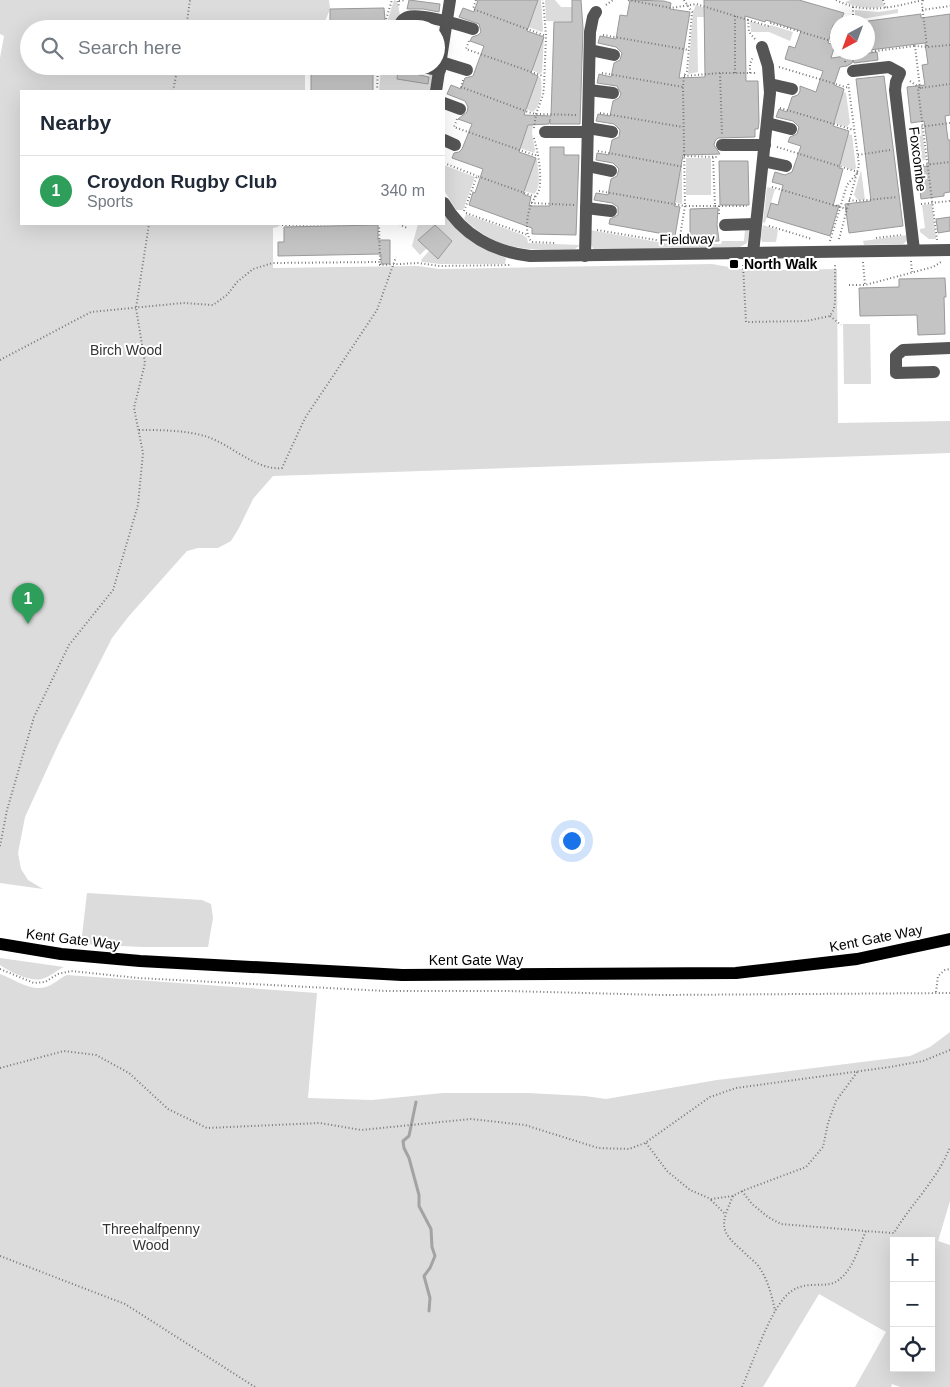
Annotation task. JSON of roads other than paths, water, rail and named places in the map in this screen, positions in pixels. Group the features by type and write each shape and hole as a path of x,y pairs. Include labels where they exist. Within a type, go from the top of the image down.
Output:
{"main road":[{"name":"Kent Gate Way","path":"0,944 60,954 140,961 402,975 480,975 736,973 857,959 950,939"}],"street":[{"path":"445,34 450,0"},
{"path":"585,256 590,32 596,12"},
{"path":"403,20 410,16 440,20"},
{"path":"447,21 473,29"},
{"path":"748,253 755,223 769,105 770,84 764,69 762,47"},
{"path":"590,50 614,55"},
{"path":"445,67 467,70"},
{"name":"Foxcombe","path":"849,73 889,67 900,73 895,86 914,250"},
{"path":"436,90 439,75"},
{"path":"770,84 792,89"},
{"path":"589,90 613,93"},
{"path":"445,103 460,109"},
{"path":"767,123 791,129"},
{"path":"545,132 588,130 612,132"},
{"path":"722,145 765,145"},
{"path":"763,161 786,166"},
{"path":"587,166 611,171"},
{"name":"Fieldway","path":"445,203 459,223 484,243 508,252 530,256 748,253 831,248 914,250 948,254"},
{"path":"586,206 610,211"},
{"path":"722,220 755,223"},
{"path":"934,372 896,373 896,356 903,350 950,348"}],"waterway":[{"path":"416,1102 409,1136 403,1141 419,1195 419,1206 431,1229 432,1247 435,1256 424,1276 430,1298 429,1311"}],"place":[{"name":"North Walk","path":"734,264"},
{"name":"Croydon Rugby Club","path":"28,624"}],"park label":[{"name":"Birch Wood","path":"126,350"},
{"name":"Threehalfpenny Wood","path":"151,1238"}]}
